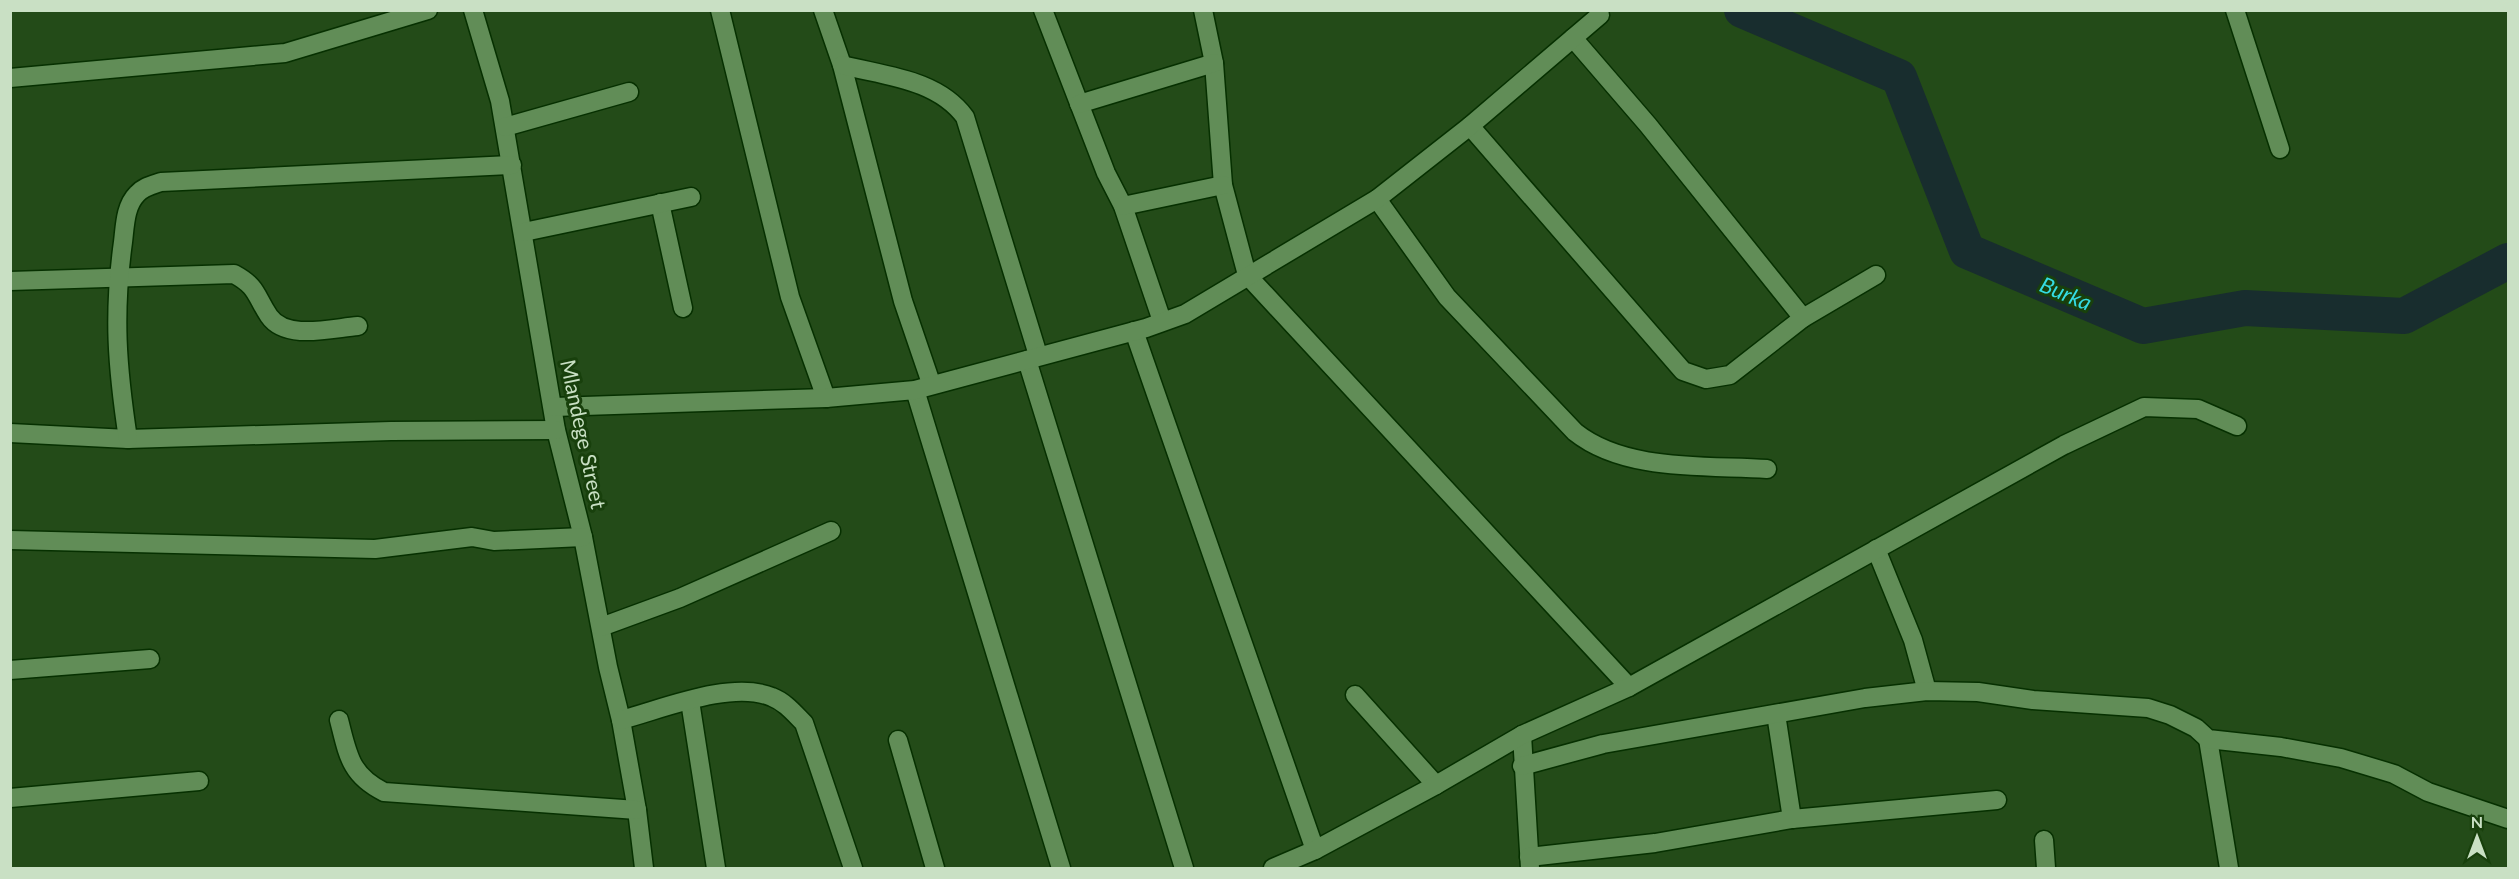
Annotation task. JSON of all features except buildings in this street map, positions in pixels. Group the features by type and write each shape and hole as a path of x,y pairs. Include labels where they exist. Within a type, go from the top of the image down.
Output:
{"street":[{"path":"10,78 285,53 428,10"},
{"name":"Mlandege Street","path":"473,10 500,101 554,407 556,430 583,537 621,720 637,810 644,868"},
{"path":"720,10 790,297 826,398"},
{"path":"823,10 842,64 923,387 1061,868"},
{"path":"1043,10 1106,174 1123,206 1162,321"},
{"path":"1203,10 1214,63 1223,185 1247,274 1629,687"},
{"path":"2235,10 2280,149"},
{"path":"554,407 826,398 923,387 1134,331 1185,314 1247,274 1377,199 1470,126 1600,15"},
{"path":"1573,38 1648,125 1803,318"},
{"path":"1079,104 1214,63"},
{"path":"842,64 930,87 955,105 965,117 1032,357 1184,868"},
{"path":"505,127 629,92"},
{"path":"1470,126 1683,371 1706,379 1730,375 1803,318 1876,274"},
{"path":"128,439 116,362 118,278 129,204 137,193 147,186 161,182 512,165"},
{"path":"1123,206 1223,185"},
{"path":"524,232 691,197"},
{"path":"1377,199 1447,297 1575,432 1589,443 1625,457 1767,469"},
{"path":"660,203 683,308"},
{"path":"10,281 234,274 248,281 256,290 269,316 282,327 303,330 358,326"},
{"path":"1134,331 1315,850"},
{"path":"1273,868 1315,850 1436,785 1522,735 1629,687 2064,444 2144,407 2198,409 2237,426"},
{"path":"10,433 128,439 391,431 556,430"},
{"path":"601,627 680,598 831,531"},
{"path":"10,540 375,549 472,537 494,541 583,537"},
{"path":"1876,549 1913,640 1927,692"},
{"path":"10,670 150,659"},
{"path":"621,720 734,691 755,692 773,697 790,708 804,723 852,868"},
{"path":"1522,766 1603,744 1865,698 1927,692 1978,692 2033,700 2148,708 2187,723 2208,739 2281,747 2341,758 2394,774 2428,792 2508,819"},
{"path":"1355,695 1436,785"},
{"path":"690,701 716,868"},
{"path":"1776,714 1792,819"},
{"path":"339,720 349,757 357,773 368,784 384,792 637,810"},
{"path":"1522,735 1529,863 1792,819 1997,800"},
{"path":"2208,739 2229,868"},
{"path":"898,740 935,868"},
{"path":"10,798 199,781"},
{"path":"2044,840 2046,868"}],"waterway":[{"name":"Burka","path":"1742,10 1899,77 1967,251 2143,326 2245,308 2404,316 2508,261"}]}
